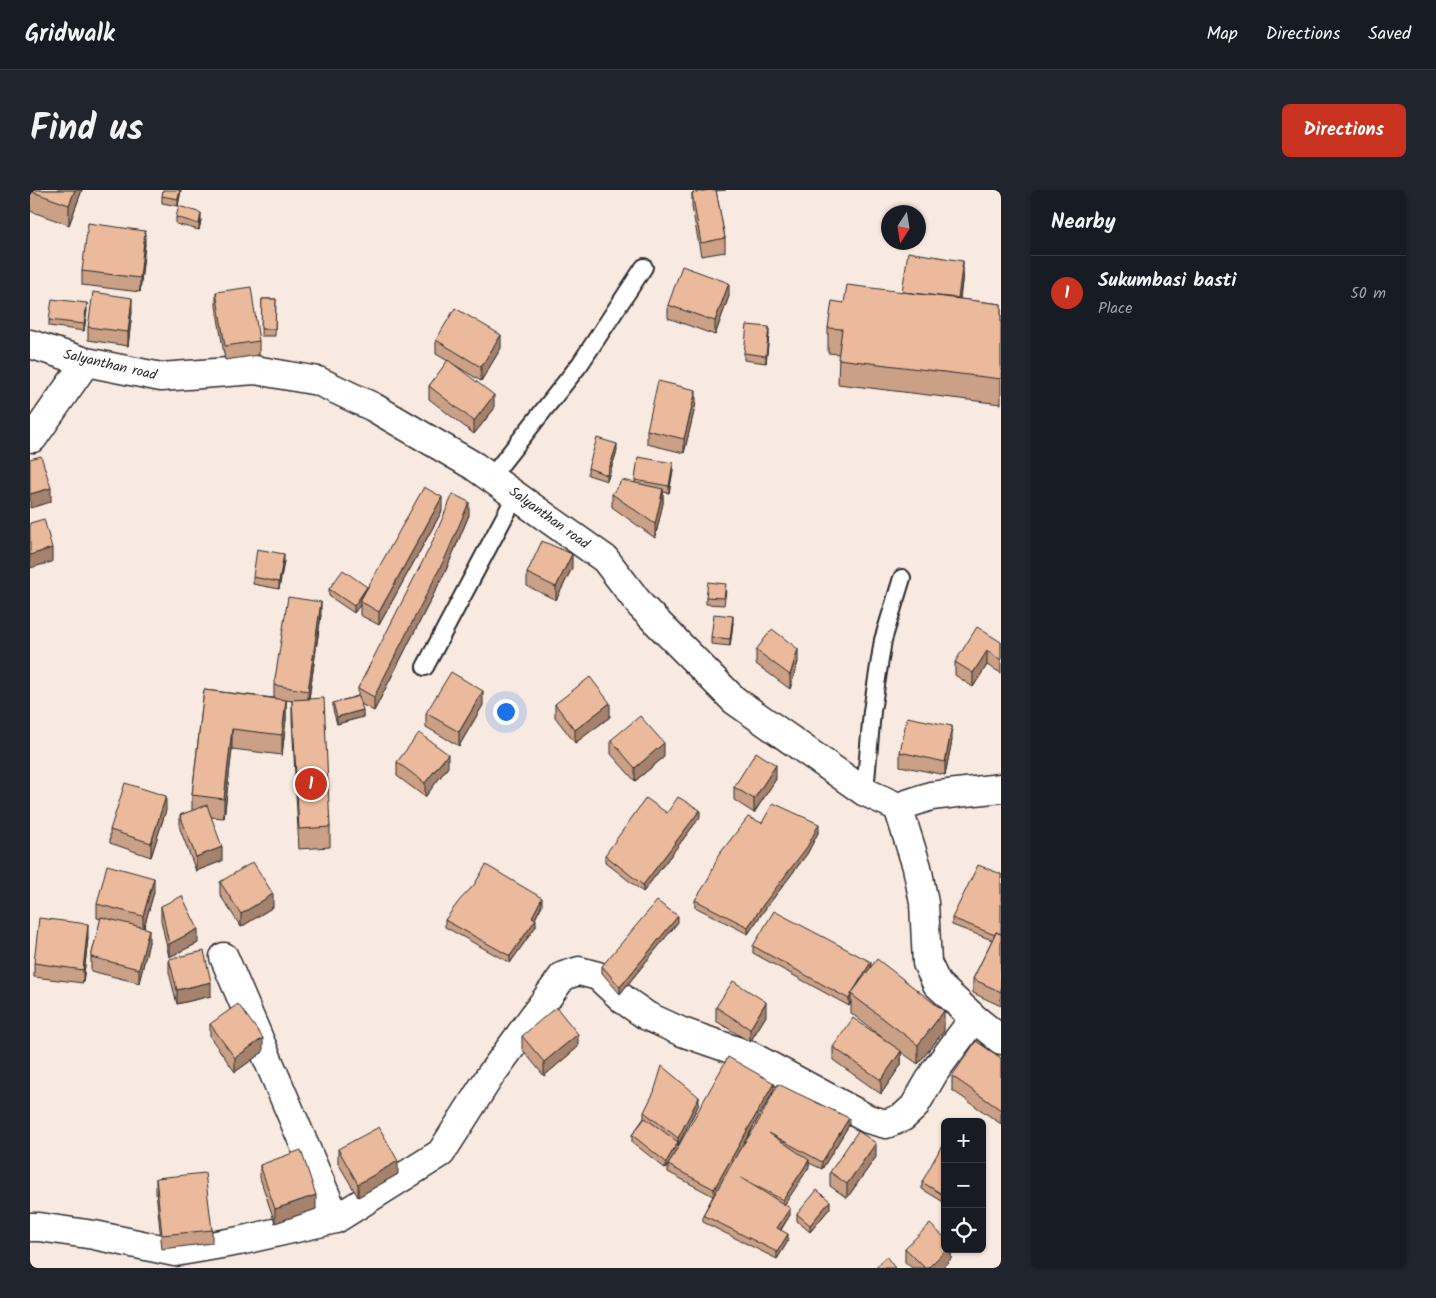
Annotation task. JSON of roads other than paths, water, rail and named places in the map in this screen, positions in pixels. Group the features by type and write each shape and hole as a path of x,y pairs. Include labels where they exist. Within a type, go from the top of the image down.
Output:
{"street":[{"name":"Salyanthan road","path":"30,344 86,362 161,377 255,370 318,381 373,407 491,477 605,559 642,606 734,700 865,792 898,807"},
{"path":"33,438 86,362"},
{"path":"1001,788 931,796 898,807 917,867 924,903 927,963 937,984 1001,1040"},
{"path":"224,957 336,1220"},
{"path":"30,1227 94,1235 175,1252 239,1241 336,1220 441,1153 490,1076 563,976 579,971 598,976 624,1000 647,1016 682,1032 751,1056 868,1119 886,1124 903,1117 914,1107 935,1070 974,1018"}],"lane":[{"path":"491,477 580,364 644,267"},
{"path":"425,667 516,495"},
{"path":"865,792 872,711 883,640 902,578"}],"place":[{"name":"Sukumbasi basti","path":"311,784"}]}
